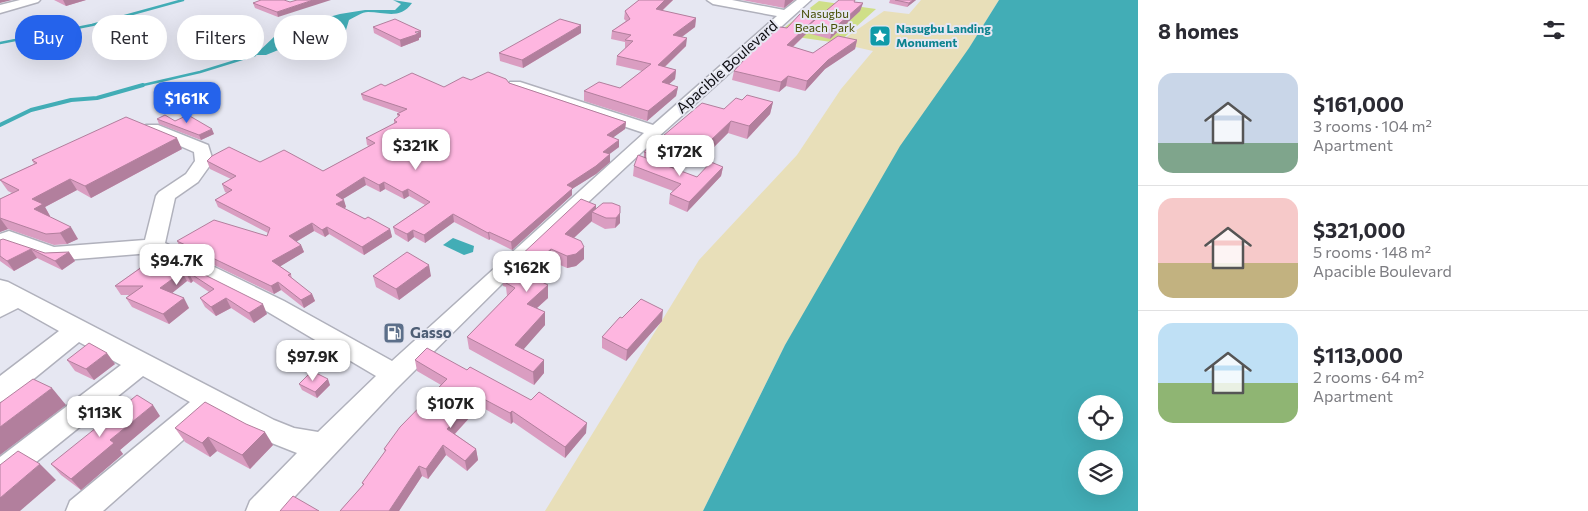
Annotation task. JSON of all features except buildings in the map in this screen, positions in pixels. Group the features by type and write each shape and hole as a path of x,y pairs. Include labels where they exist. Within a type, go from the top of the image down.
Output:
{"street":[{"path":"713,0 786,14"},
{"name":"Apacible Boulevard","path":"261,511 322,445 507,265 786,14 805,0"},
{"path":"0,9 31,2"},
{"path":"515,85 656,131"},
{"path":"137,122 202,149 204,161 192,178 166,196 154,246"},
{"path":"0,243 9,238 52,254 154,246 236,284 347,345 394,375"},
{"path":"6,298 77,330 210,400 292,440 322,445"},
{"path":"6,379 77,330"},
{"path":"0,474 140,364"},
{"path":"81,511 210,400"}],"green space":[{"name":"Nasugbu Beach Park","path":"819,1 876,9 838,43 776,34"}],"sand":[{"path":"921,0 999,0 785,345 703,511 545,511 699,260 797,155 841,89 873,51 838,43 884,11 909,14"}],"water":[{"path":"393,0 412,3 402,12 392,14 363,13 349,20 347,27 347,15 336,15 365,10 395,10 401,4"},
{"path":"999,0 1138,0 1138,511 703,511 785,345 900,146 969,48"},
{"path":"274,37 274,52 264,55 264,46"},
{"path":"453,238 474,246 473,252 464,255 443,245"}],"waterway":[{"path":"0,43 92,25 183,0"},
{"path":"141,85 200,72 239,60"},
{"path":"0,125 31,110 71,100 97,98 141,85"}],"place":[{"name":"Nasugbu Landing Monument","path":"880,36"},
{"name":"Gasso","path":"394,333"}]}
